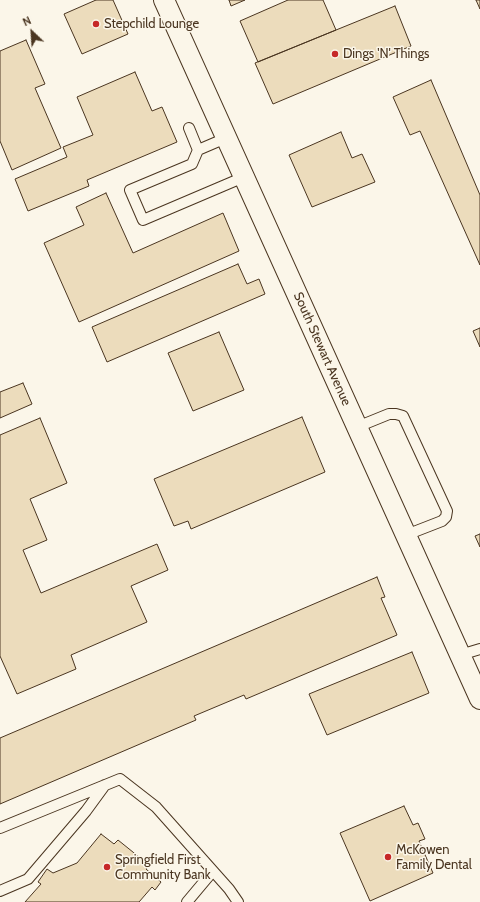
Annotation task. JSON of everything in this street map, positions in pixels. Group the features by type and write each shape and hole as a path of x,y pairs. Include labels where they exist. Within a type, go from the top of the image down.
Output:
{"street":[{"name":"South Stewart Avenue","path":"164,0 480,699"}],"lane":[{"path":"189,128 198,150"},
{"path":"226,138 198,150 192,164 130,190 143,220 244,177"},
{"path":"357,427 389,414 403,416 447,511 446,517 442,522 406,535"},
{"path":"460,655 480,649"},
{"path":"0,828 120,779 156,807 229,889 238,902"},
{"path":"0,891 28,879 86,811 105,785"},
{"path":"187,902 213,871"}],"building":[{"name":"Stepchild Lounge","path":"96,0 113,0 128,34 82,54 64,14"},
{"path":"229,0 245,0 231,6"},
{"path":"288,0 323,0 336,30 258,62 240,21"},
{"path":"476,0 480,0 480,9"},
{"name":"Dings 'N' Things","path":"395,6 411,46 273,104 255,63"},
{"path":"26,40 45,84 35,88 61,148 12,170 0,141 0,51"},
{"path":"135,72 152,111 162,107 177,142 87,180 89,186 28,211 15,179 67,157 63,147 93,135 77,97"},
{"path":"431,80 480,195 480,265 420,131 410,135 393,97"},
{"path":"341,132 352,158 362,154 375,182 312,207 289,155"},
{"path":"106,193 133,253 223,213 239,251 79,322 44,243 84,225 76,207"},
{"path":"238,264 247,284 259,279 265,294 107,362 92,327"},
{"path":"480,328 480,347 473,331"},
{"path":"219,332 244,390 193,411 168,353"},
{"path":"23,383 32,404 0,418 0,392"},
{"path":"302,417 325,472 191,529 188,521 174,526 154,479"},
{"path":"40,418 67,483 30,499 47,540 23,550 41,593 157,544 168,570 131,586 147,622 71,655 76,669 17,694 0,656 0,435"},
{"path":"480,534 480,547 475,536"},
{"path":"377,577 385,597 381,598 397,635 246,699 244,695 194,716 196,720 0,804 0,738"},
{"path":"412,652 429,693 327,735 309,694"},
{"name":"McKowen Family Dental","path":"404,806 413,825 418,823 425,839 419,841 433,873 370,901 340,833"},
{"name":"Springfield First Community Bank","path":"101,834 114,844 118,840 149,865 146,869 161,882 155,890 152,887 139,902 25,902 41,884 38,882 47,869 53,873 77,863"}],"place":[{"name":"Stepchild Lounge","path":"96,24"},
{"name":"Dings 'N' Things","path":"335,54"},
{"name":"McKowen Family Dental","path":"388,857"},
{"name":"Springfield First Community Bank","path":"107,867"}]}
